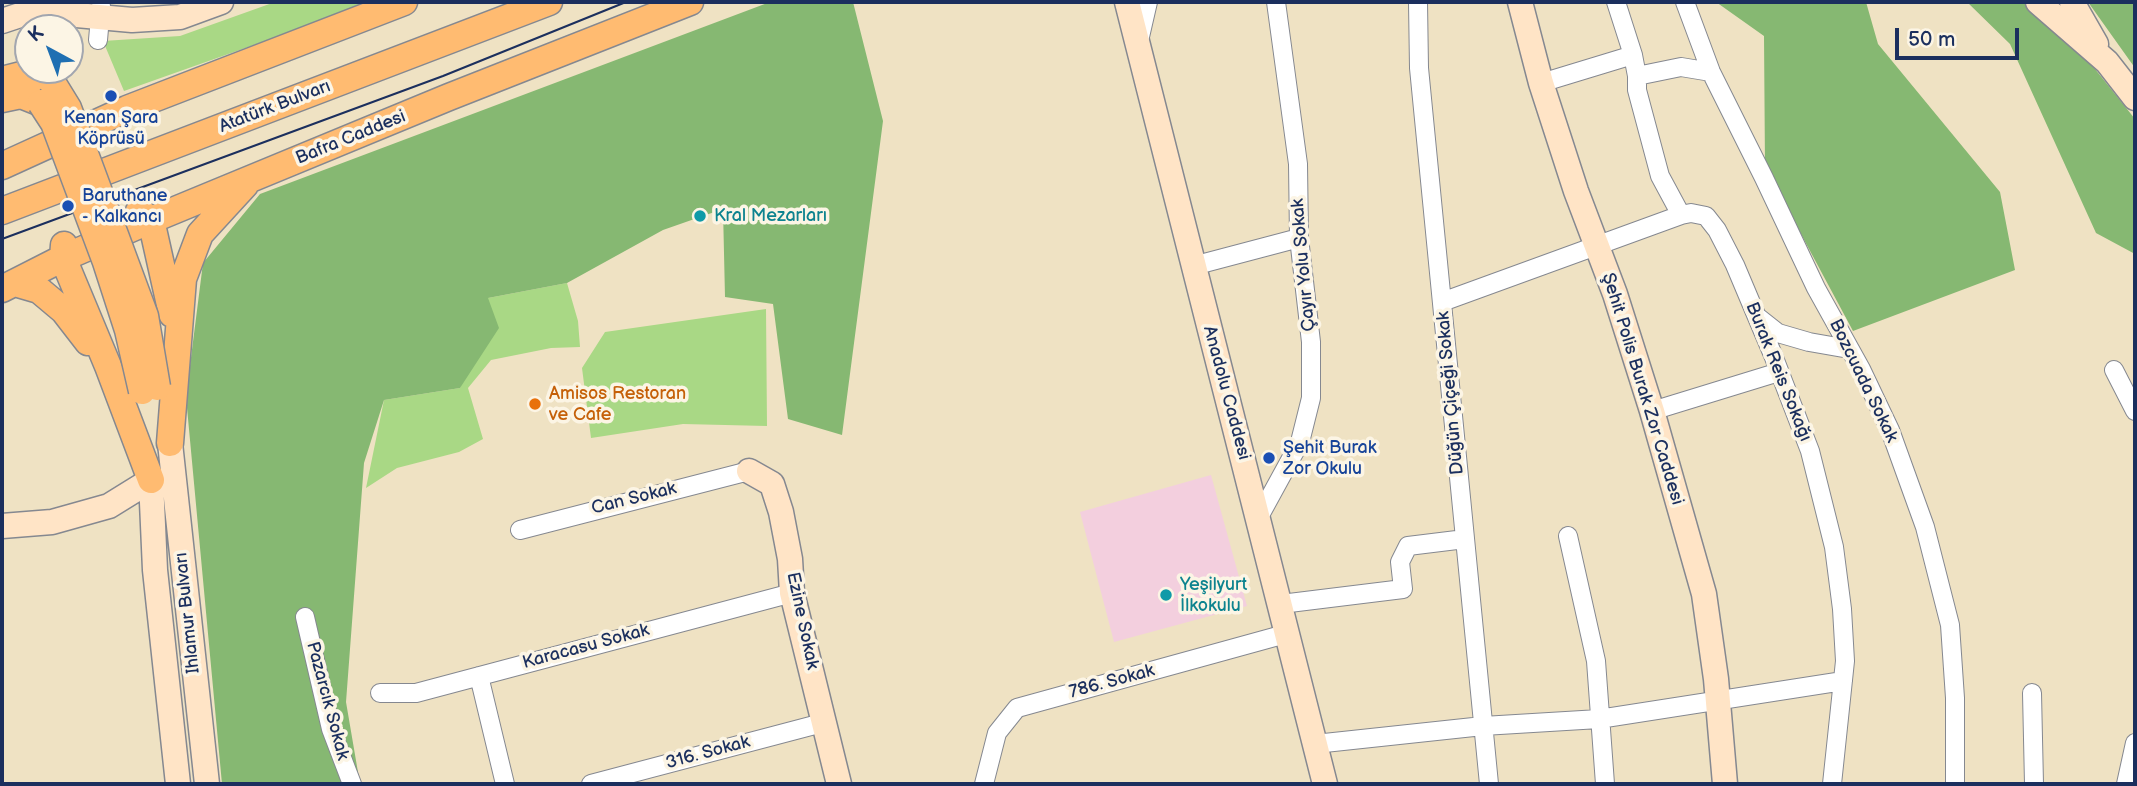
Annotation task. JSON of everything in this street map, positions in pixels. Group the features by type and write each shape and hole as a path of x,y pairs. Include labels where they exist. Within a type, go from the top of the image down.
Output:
{"main road":[{"path":"2,21 32,11 70,9 100,22 180,17 220,2"},
{"path":"2,166 127,109 404,2"},
{"name":"Atatürk Bulvarı","path":"2,211 549,2"},
{"name":"Bafra Caddesi","path":"9,286 63,251 145,215 243,165 647,2"},
{"name":"Bafra Caddesi","path":"145,215 251,179 690,2"},
{"name":"Anadolu Caddesi","path":"1127,2 1289,633 1325,784"},
{"name":"Şehit Polis Burak Zor Caddesi","path":"1520,2 1541,83 1576,191 1615,293 1652,411 1704,594 1718,701 1725,784"},
{"path":"2038,2 2107,62"},
{"path":"2072,2 2107,62 2135,98"},
{"path":"2,80 24,74 42,76 54,123 170,443"},
{"path":"2,99 47,93"},
{"path":"170,443 183,279 200,234 251,179"},
{"path":"145,215 178,340"},
{"path":"63,251 151,480"},
{"path":"9,286 39,290 64,311 108,366"},
{"path":"150,389 151,480"},
{"name":"Ihlamur Bulvarı","path":"170,443 207,784"},
{"name":"Ezine Sokak","path":"749,471 772,484 781,512 790,559 792,593 826,722 839,784"},
{"path":"2,526 52,522 110,506 151,480"},
{"name":"Ihlamur Bulvarı","path":"151,480 155,570 178,784"}],"street":[{"path":"1138,44 1148,2"},
{"name":"Çayır Yolu Sokak","path":"1259,517 1300,442 1311,398 1311,342 1299,238 1298,164 1276,2"},
{"name":"Düğün Çiçeği Sokak","path":"1418,2 1419,68 1489,784"},
{"path":"1442,302 1681,215 1660,176 1637,90 1633,55 1616,2"},
{"name":"Bozcuada Sokak","path":"1685,2 1711,72 1816,288 1890,430 1925,527 1950,625 1955,698 1955,784"},
{"path":"1541,83 1633,55"},
{"path":"1637,76 1681,68 1711,72"},
{"name":"Burak Reis Sokağı","path":"1681,215 1691,213 1706,216 1717,230 1756,316 1810,451 1835,547 1845,661 1832,784"},
{"path":"1193,266 1299,238"},
{"path":"1756,316 1778,333 1849,349"},
{"path":"2114,370 2135,411"},
{"path":"1652,411 1779,372"},
{"name":"Can Sokak","path":"520,530 749,471"},
{"path":"1568,536 1595,661 1605,784"},
{"path":"1281,604 1403,589 1400,562 1408,547 1465,539"},
{"name":"Karacasu Sokak","path":"380,693 416,693 792,593"},
{"name":"Pazarcık Sokak","path":"305,617 331,729 352,784"},
{"name":"786. Sokak","path":"984,784 997,733 1017,708 1289,633"},
{"path":"479,676 505,784"},
{"path":"1315,744 1483,726 1599,719 1843,681"},
{"path":"2032,693 2034,784"},
{"name":"316. Sokak","path":"591,784 826,722"},
{"path":"2126,784 2135,743"}],"shaded area":[{"path":"1211,475 1247,606 1114,642 1080,512"}],"green space":[{"path":"275,2 375,2 124,91 103,41 180,36"},
{"path":"770,2 853,2 883,121 842,435 788,419 773,304 725,297 723,209 663,230 567,283 488,298 499,328 460,388 384,400 364,463 346,702 360,784 222,784 186,397 203,263 260,194"},
{"path":"1716,2 1866,2 1878,44 2000,192 2015,270 1853,331 1765,167 1764,36"},
{"path":"1967,2 2051,2 2071,39 2135,119 2135,254 2096,233 2010,44"},
{"path":"2088,2 2135,2 2135,68"},
{"path":"567,283 578,321 580,347 551,348 491,360 468,388 483,439 459,452 397,468 366,488 384,400 460,388 488,298"},
{"path":"766,309 767,426 683,424 591,438 582,368 605,332"}],"tram line":[{"path":"2,239 443,76 626,2"}],"place":[{"name":"Kenan Şara Köprüsü","path":"111,96"},
{"name":"Baruthane - Kalkancı","path":"68,206"},
{"name":"Kral Mezarları","path":"700,216"},
{"name":"Amisos Restoran ve Cafe","path":"535,404"},
{"name":"Şehit Burak Zor Okulu","path":"1269,458"},
{"name":"Yeşilyurt İlkokulu","path":"1166,595"}]}
